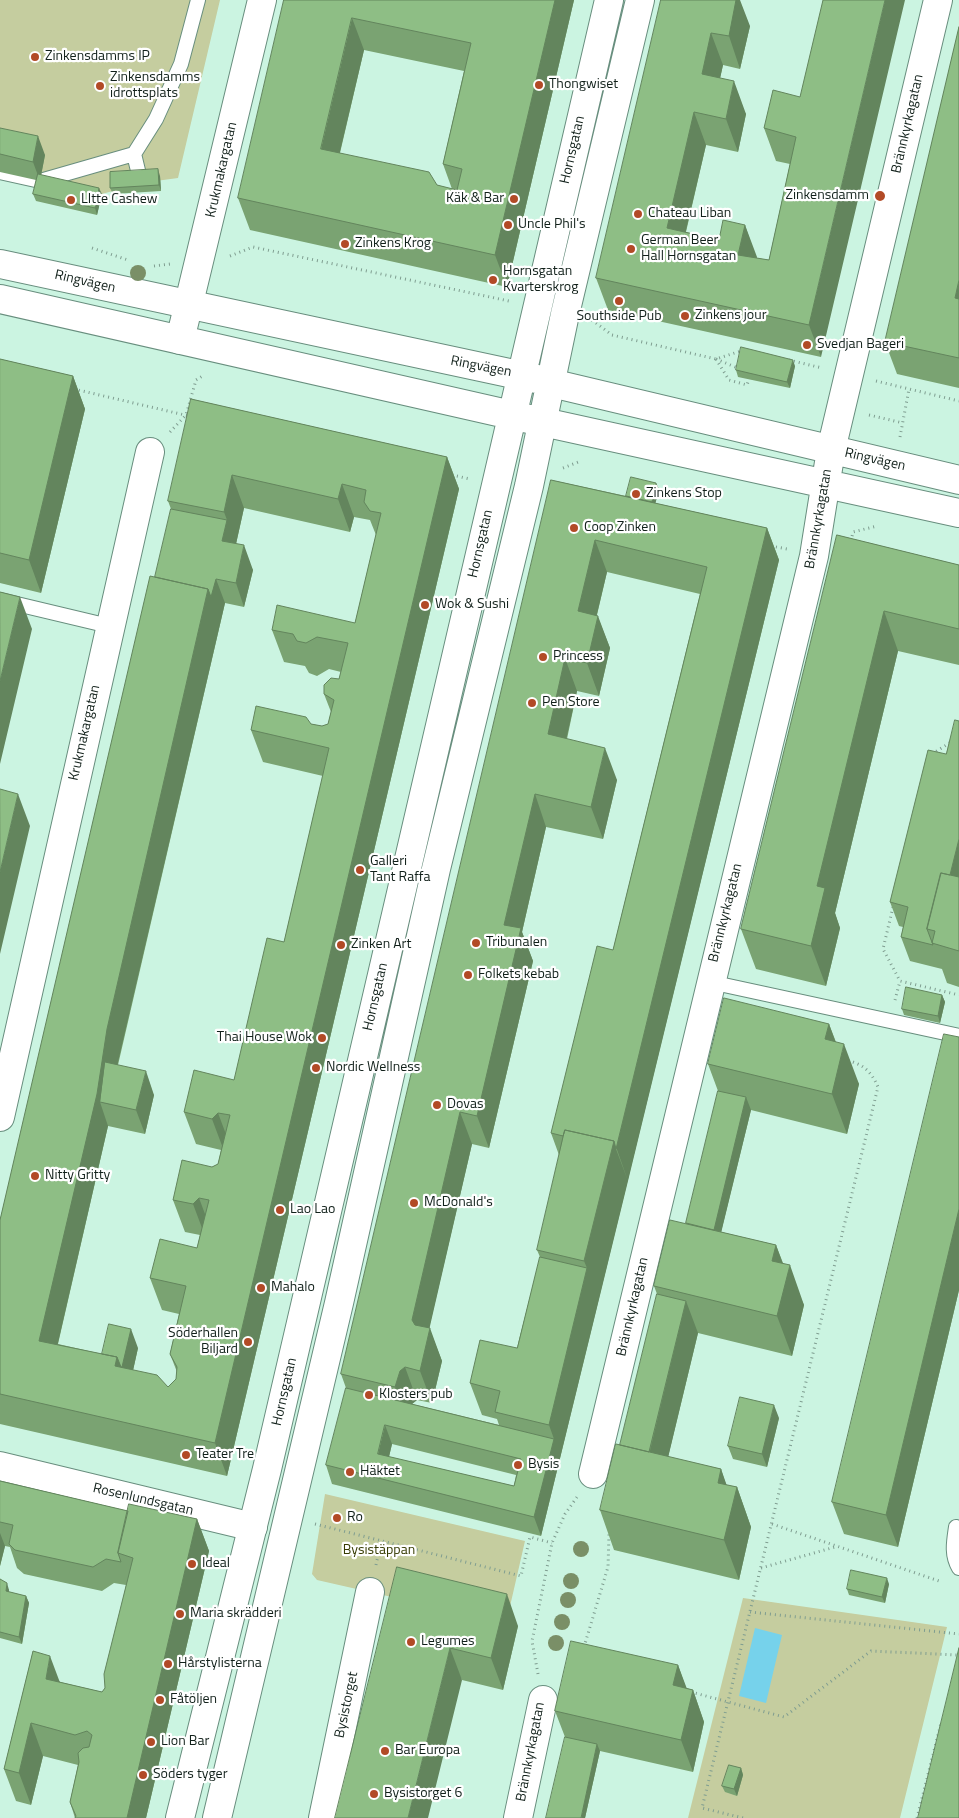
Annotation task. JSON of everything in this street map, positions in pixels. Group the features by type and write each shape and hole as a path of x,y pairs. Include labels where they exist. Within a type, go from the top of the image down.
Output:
{"street":[{"name":"Krukmakargatan","path":"180,340 199,268 262,0"},
{"name":"Hornsgatan","path":"180,1818 253,1527 520,375 609,0"},
{"path":"217,1818 339,1303 436,869 527,496 551,383 640,0"},
{"name":"Brännkyrkagatan","path":"593,1474 814,556 831,450 938,0"},
{"name":"Ringvägen","path":"0,264 520,375 959,480"},
{"path":"0,299 543,422 959,513"},
{"name":"Krukmakargatan","path":"0,1117 6,1066 150,452"},
{"name":"Rosenlundsgatan","path":"0,1466 285,1535"},
{"name":"Bysistorget","path":"323,1818 372,1581"},
{"name":"Brännkyrkagatan","path":"518,1818 543,1700"}],"lane":[{"path":"0,172 40,181 134,154 156,119 181,64 198,0"},
{"path":"134,154 141,183"},
{"path":"0,600 109,626"},
{"path":"710,982 959,1036"},
{"path":"956,1527 953,1545 959,1568"}],"path":[{"path":"146,264 155,266 174,263 199,268 253,247 509,301"},
{"path":"92,248 137,262"},
{"path":"592,320 612,335 716,359 740,369"},
{"path":"716,359 742,350 749,351"},
{"path":"716,359 729,380 747,385 749,379"},
{"path":"783,359 830,370"},
{"path":"150,452 186,415 196,380 210,370"},
{"path":"871,379 959,401"},
{"path":"65,387 195,417"},
{"path":"900,438 909,389"},
{"path":"864,414 903,423"},
{"path":"563,468 585,459"},
{"path":"451,475 470,479"},
{"path":"850,548 853,532 880,525"},
{"path":"766,545 795,551"},
{"path":"928,756 959,737"},
{"path":"895,901 883,949 900,981 959,995"},
{"path":"743,1818 702,1808 878,1087 872,1073 858,1062 839,1058"},
{"name":"Brännkyrkagatan","path":"543,1700 532,1640 552,1543 565,1514 593,1474"},
{"path":"314,1524 521,1576 530,1537 552,1543"},
{"path":"772,1524 950,1585"},
{"path":"583,1652 608,1567 610,1528"},
{"path":"372,1581 381,1541"},
{"path":"761,1568 835,1547"},
{"path":"750,1612 959,1634"},
{"path":"681,1689 784,1718 871,1651 959,1654 956,1664"},
{"path":"916,1818 941,1722"}],"green space":[{"name":"Zinkensdamms idrottsplats","path":"0,0 220,0 178,178 141,183 102,194 0,172"},
{"name":"Bysistäppan","path":"325,1494 525,1541 508,1615 405,1600 317,1580 312,1574"},
{"path":"743,1598 947,1627 900,1818 688,1818"}],"water":[{"path":"755,1628 782,1635 766,1703 739,1696"}],"building":[{"path":"284,0 555,0 495,255 238,198","holes":["352,18 471,43 443,164 462,169 457,190 437,185 429,172 321,149"]},
{"path":"661,0 736,0 729,36 711,33 702,74 734,81 726,119 694,112 667,228 719,240 723,220 745,225 738,255 769,260 796,137 764,128 773,90 800,97 823,0 885,0 809,325 596,278"},
{"path":"959,27 959,280 955,298 959,299 959,358 885,342"},
{"path":"0,128 38,136 33,162 0,154"},
{"path":"158,169 159,185 110,188 110,172"},
{"path":"38,174 99,188 95,208 33,194"},
{"path":"741,347 793,360 787,382 736,370"},
{"path":"0,359 73,376 29,560 0,553"},
{"path":"191,399 447,457 215,1443 0,1394 0,1220 150,576 208,589 107,1029 97,1094 39,1341 117,1357 115,1366 157,1375 168,1387 176,1379 177,1367 170,1354 186,1286 150,1278 160,1239 197,1248 209,1200 199,1198 193,1204 173,1200 182,1160 212,1167 218,1164 230,1115 218,1113 212,1119 184,1112 194,1070 234,1080 267,938 284,942 329,748 251,730 256,706 306,717 311,724 322,726 328,724 334,700 324,694 324,685 331,678 339,679 348,643 317,637 306,643 297,641 293,634 272,630 277,605 355,623 381,513 370,511 364,502 366,490 342,484 338,499 232,475 224,512 168,501"},
{"path":"631,477 656,483 652,502 626,496"},
{"path":"551,480 767,528 616,1149 614,1141 565,1130 563,1136 551,1133 597,946 613,950 707,567 595,540 578,611 598,616 587,663 565,658 548,734 605,748 591,807 535,794 504,925 521,928 477,1116 460,1112 412,1320 415,1325 430,1328 420,1371 405,1367 400,1371 395,1387 341,1374"},
{"path":"171,509 227,520 222,541 244,545 236,583 216,579 211,597 208,589 155,577"},
{"path":"837,535 959,565 959,629 884,611 817,886 825,888 811,946 741,929"},
{"path":"0,592 20,597 0,681"},
{"path":"955,720 959,721 959,839 950,875 941,873 927,929 933,945 901,937 908,907 890,902 928,750 946,754"},
{"path":"0,789 18,794 0,872"},
{"path":"941,873 959,877 959,951 932,943 935,931 927,929"},
{"path":"906,987 942,995 938,1016 902,1009"},
{"path":"724,998 829,1024 825,1039 844,1044 832,1094 708,1064"},
{"path":"944,1034 959,1037 959,1209 886,1515 832,1502"},
{"path":"105,1062 146,1071 136,1110 100,1102"},
{"path":"718,1091 746,1097 714,1230 686,1223"},
{"path":"565,1130 614,1141 584,1261 537,1250"},
{"path":"670,1220 776,1245 772,1261 790,1265 777,1316 654,1286"},
{"path":"540,1257 587,1268 549,1425 495,1412 500,1391 470,1383 480,1340 517,1348"},
{"path":"657,1294 686,1301 649,1452 620,1445"},
{"path":"109,1324 131,1329 122,1367 117,1357 102,1354"},
{"path":"346,1388 554,1439 534,1517 326,1465","holes":["385,1425 521,1459 514,1486 378,1454"]},
{"path":"740,1397 774,1405 762,1454 728,1446"},
{"path":"616,1444 721,1469 718,1483 737,1487 724,1540 600,1510"},
{"path":"0,1481 128,1511 118,1553 121,1562 106,1559 93,1567 15,1550 9,1544 13,1525 0,1522"},
{"path":"129,1504 197,1519 127,1818 75,1818 76,1816 70,1802 79,1762 78,1753 83,1748 89,1747 92,1735 87,1731 75,1735 31,1723 19,1773 4,1769 33,1651 50,1656 46,1679 102,1692 105,1688 104,1674 133,1558 118,1553"},
{"path":"397,1567 507,1594 491,1658 450,1648 408,1818 335,1818"},
{"path":"851,1570 887,1578 882,1597 847,1589"},
{"path":"0,1579 7,1583 6,1591 26,1596 19,1637 0,1632"},
{"path":"571,1641 678,1665 673,1685 693,1690 681,1740 555,1711"},
{"path":"959,1648 959,1818 918,1818"},
{"path":"565,1737 597,1744 581,1818 546,1818"},
{"path":"729,1765 741,1768 734,1789 722,1786"}],"place":[{"name":"Zinkensdamms IP","path":"35,57"},
{"name":"Thongwiset","path":"539,85"},
{"name":"Zinkensdamms idrottsplats","path":"100,86"},
{"name":"Zinkensdamm","path":"880,196"},
{"name":"Käk & Bar","path":"514,199"},
{"name":"LItte Cashew","path":"71,200"},
{"name":"Chateau Liban","path":"638,214"},
{"name":"Uncle Phil's","path":"508,225"},
{"name":"Zinkens Krog","path":"345,244"},
{"name":"German Beer Hall Hornsgatan","path":"631,249"},
{"name":"Hornsgatan Kvarterskrog","path":"493,280"},
{"name":"Southside Pub","path":"619,301"},
{"name":"Zinkens jour","path":"685,316"},
{"name":"Svedjan Bageri","path":"807,345"},
{"name":"Zinkens Stop","path":"636,494"},
{"name":"Coop Zinken","path":"574,528"},
{"name":"Wok & Sushi","path":"425,605"},
{"name":"Princess","path":"543,657"},
{"name":"Pen Store","path":"532,703"},
{"name":"Galleri Tant Raffa","path":"360,870"},
{"name":"Tribunalen","path":"476,943"},
{"name":"Zinken Art","path":"341,945"},
{"name":"Folkets kebab","path":"468,975"},
{"name":"Thai House Wok","path":"322,1038"},
{"name":"Nordic Wellness","path":"316,1068"},
{"name":"Dovas","path":"437,1105"},
{"name":"Nitty Gritty","path":"35,1176"},
{"name":"McDonald's","path":"414,1203"},
{"name":"Lao Lao","path":"280,1210"},
{"name":"Mahalo","path":"261,1288"},
{"name":"Söderhallen Biljard","path":"248,1342"},
{"name":"Klosters pub","path":"369,1395"},
{"name":"Teater Tre","path":"186,1455"},
{"name":"Bysis","path":"518,1465"},
{"name":"Häktet","path":"350,1472"},
{"name":"Ro","path":"337,1518"},
{"name":"Ideal","path":"192,1564"},
{"name":"Maria skrädderi","path":"180,1614"},
{"name":"Legumes","path":"411,1642"},
{"name":"Hårstylisterna","path":"168,1664"},
{"name":"Fåtöljen","path":"160,1700"},
{"name":"Lion Bar","path":"151,1742"},
{"name":"Bar Europa","path":"385,1751"},
{"name":"Söders tyger","path":"143,1775"},
{"name":"Bysistorget 6","path":"374,1794"}]}
